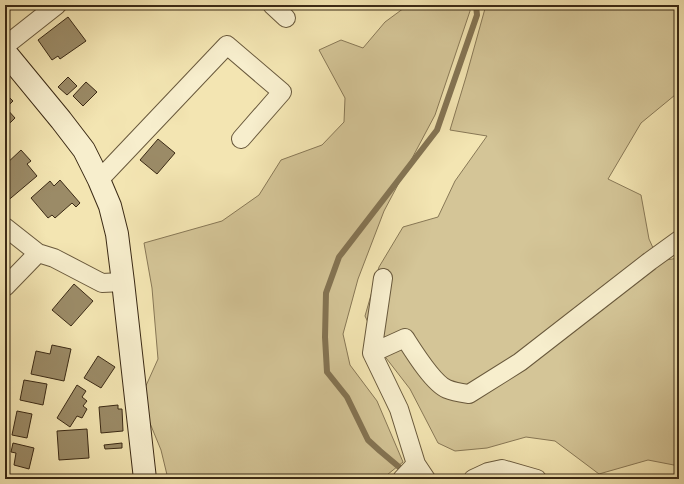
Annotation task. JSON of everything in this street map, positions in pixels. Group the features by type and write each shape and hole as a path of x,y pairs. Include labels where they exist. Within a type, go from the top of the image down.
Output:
{"street":[{"path":"5,46 57,5"},
{"path":"272,5 286,18"},
{"path":"99,180 227,45 282,92 241,139"},
{"path":"5,52 84,150 110,206 123,282 145,479"},
{"path":"5,227 38,253 54,258 102,283 123,282"},
{"path":"372,353 405,338 416,356 437,382 446,389 469,394 520,362 679,240"},
{"path":"5,287 38,253"},
{"path":"383,278 372,353 399,409 416,464 426,479"},
{"path":"402,479 416,464"},
{"path":"473,479 488,472 502,470 537,479"}],"shaded area":[{"path":"404,5 470,5 470,11 435,115 384,211 358,279 343,334 350,365 377,401 403,462 382,479 168,479 161,450 140,399 158,359 152,288 144,243 222,221 259,195 281,160 322,145 344,122 345,98 319,50 341,40 363,48 385,22 404,8"},
{"path":"486,5 679,5 679,79 675,95 641,123 608,179 641,195 649,239 659,261 679,258 679,404 677,406 679,421 679,466 648,460 599,474 555,441 526,437 487,448 455,451 438,443 410,389 383,354 365,316 379,267 403,227 438,217 455,181 487,136 450,130"}],"building":[{"path":"5,5 18,5 5,13"},
{"path":"68,17 86,41 60,59 58,56 52,60 38,40"},
{"path":"68,77 77,86 67,95 58,87"},
{"path":"86,82 97,92 83,106 73,96"},
{"path":"5,93 13,101 6,108 15,118 5,128"},
{"path":"158,139 175,153 157,174 140,160"},
{"path":"21,150 31,161 27,164 37,176 5,203 5,165"},
{"path":"60,180 80,203 76,207 72,203 55,218 52,215 48,218 31,198 50,181 54,186"},
{"path":"74,284 93,301 71,326 52,310"},
{"path":"52,345 71,349 64,381 31,374 36,351 50,354"},
{"path":"98,356 115,367 101,388 84,378"},
{"path":"24,380 47,384 43,405 20,400"},
{"path":"77,385 86,391 82,397 87,401 83,406 87,409 82,418 77,416 70,427 57,418"},
{"path":"118,405 118,409 122,409 123,431 101,433 99,407"},
{"path":"17,411 32,414 27,438 12,435"},
{"path":"87,429 89,458 59,460 57,431"},
{"path":"13,443 34,448 29,469 14,465 16,453 11,452"},
{"path":"122,443 122,448 105,449 104,445"}],"waterway":[{"path":"405,472 368,440 347,397 327,372 325,337 326,293 339,257 437,130 477,15 476,5"}]}
